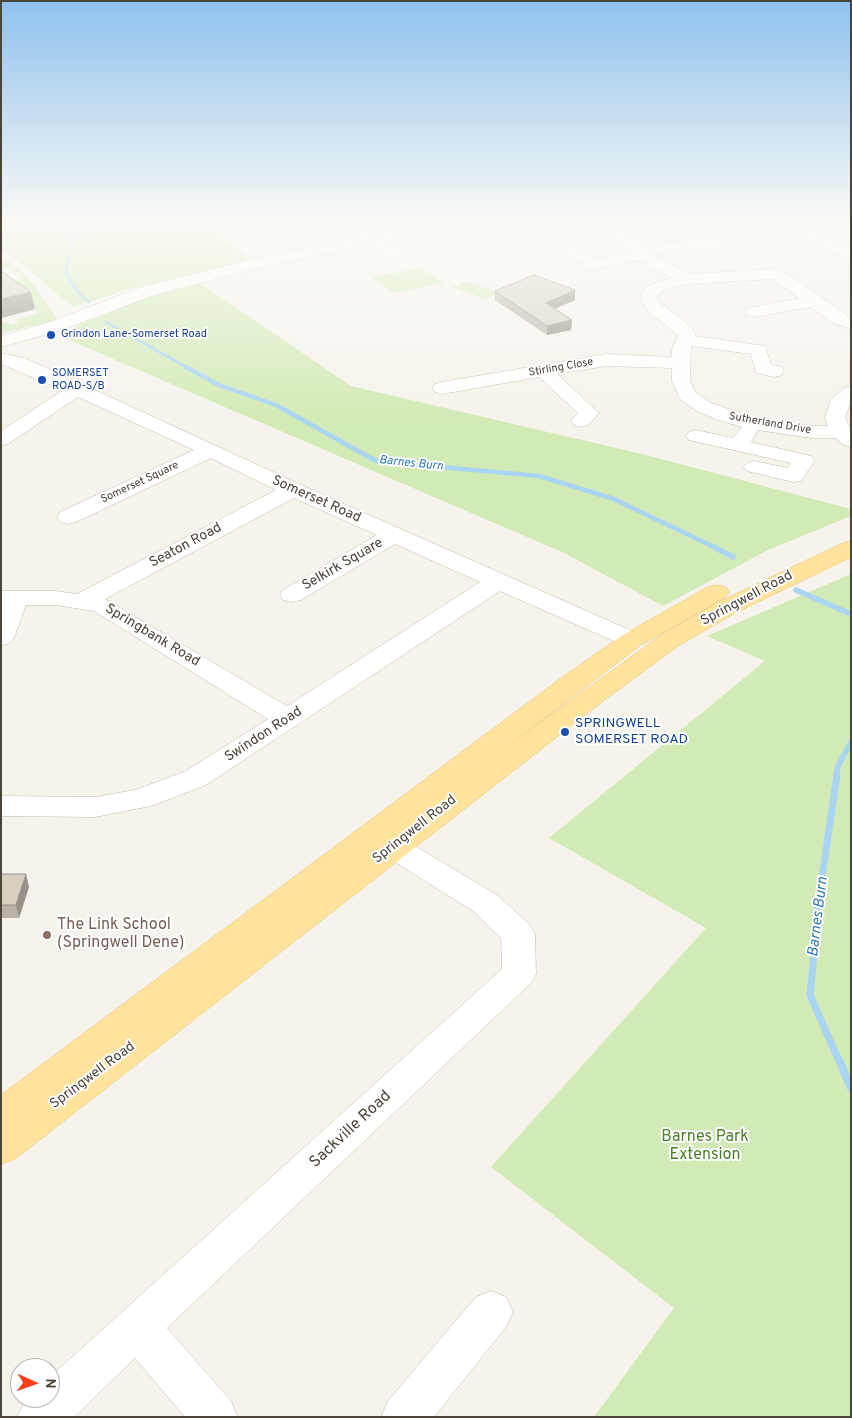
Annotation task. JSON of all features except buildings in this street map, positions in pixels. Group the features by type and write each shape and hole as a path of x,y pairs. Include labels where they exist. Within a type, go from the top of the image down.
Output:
{"main road":[{"name":"Springwell Road","path":"1,1117 384,841 593,694 643,646 700,601 751,575 851,532"},
{"name":"Springwell Road","path":"643,646 851,548"},
{"name":"Springwell Road","path":"1,1147 384,841"}],"street":[{"path":"1,342 53,327 155,289"},
{"path":"656,289 652,291 648,299 655,308 679,325 687,334 685,340 766,347 763,369 775,371"},
{"path":"802,289 839,319 851,324"},
{"path":"754,312 774,309 782,305 815,301"},
{"name":"Sutherland Drive","path":"685,340 680,363 681,381 687,394 704,407 725,416 755,423 846,437"},
{"path":"1,347 3,351 1,357"},
{"name":"Somerset Road","path":"1,357 17,362 78,389 293,490 643,646"},
{"name":"Stirling Close","path":"442,388 606,360 649,360 680,363"},
{"path":"543,371 592,416"},
{"path":"1,440 78,389"},
{"name":"Sutherland Drive","path":"846,437 835,417 841,400 851,392"},
{"path":"738,445 755,423"},
{"path":"696,436 804,460 793,476"},
{"name":"Somerset Square","path":"68,516 211,450"},
{"path":"754,467 816,482"},
{"name":"Seaton Road","path":"80,602 293,490"},
{"name":"Selkirk Square","path":"292,595 394,535"},
{"name":"Swindon Road","path":"1,806 96,807 140,799 196,778 288,720 498,581"},
{"path":"1,638 9,598"},
{"name":"Springbank Road","path":"9,598 55,598 101,605 288,720"},
{"name":"Sackville Road","path":"40,1417 519,974 518,934 485,903 384,841"},
{"path":"404,1417 491,1312"},
{"path":"137,1327 215,1417"}],"green space":[{"path":"7,289 37,289 58,320 1,333 1,323 7,322 12,325 19,323 15,320 40,313"},
{"path":"52,289 129,289 73,307"},
{"path":"178,289 209,289 351,386 646,455 851,509 851,516 768,550 663,606 564,553 60,336 81,324 143,299"},
{"path":"388,289 413,289 393,293"},
{"path":"458,289 489,289 500,293 486,299"},
{"name":"Barnes Park Extension","path":"851,574 851,1417 594,1417 674,1308 491,1167 706,928 549,838 765,661 707,636"}],"waterway":[{"name":"Barnes Burn","path":"76,289 89,302"},
{"name":"Barnes Burn","path":"106,322 188,368"},
{"name":"Barnes Burn","path":"186,367 219,385 276,405 376,461 539,476 614,499 717,548"},
{"name":"Barnes Burn","path":"717,548 733,557"},
{"path":"796,590 851,614"},
{"name":"Barnes Burn","path":"836,776 838,766 851,742"},
{"name":"Barnes Burn","path":"837,775 820,891 810,995 839,1061"},
{"name":"Barnes Burn","path":"839,1060 851,1088"}],"place":[{"name":"Grindon Lane-Somerset Road","path":"51,335"},
{"name":"SOMERSET ROAD-S/B","path":"42,380"},
{"name":"SPRINGWELL SOMERSET ROAD","path":"565,732"},
{"name":"The Link School (Springwell Dene)","path":"47,935"}]}
